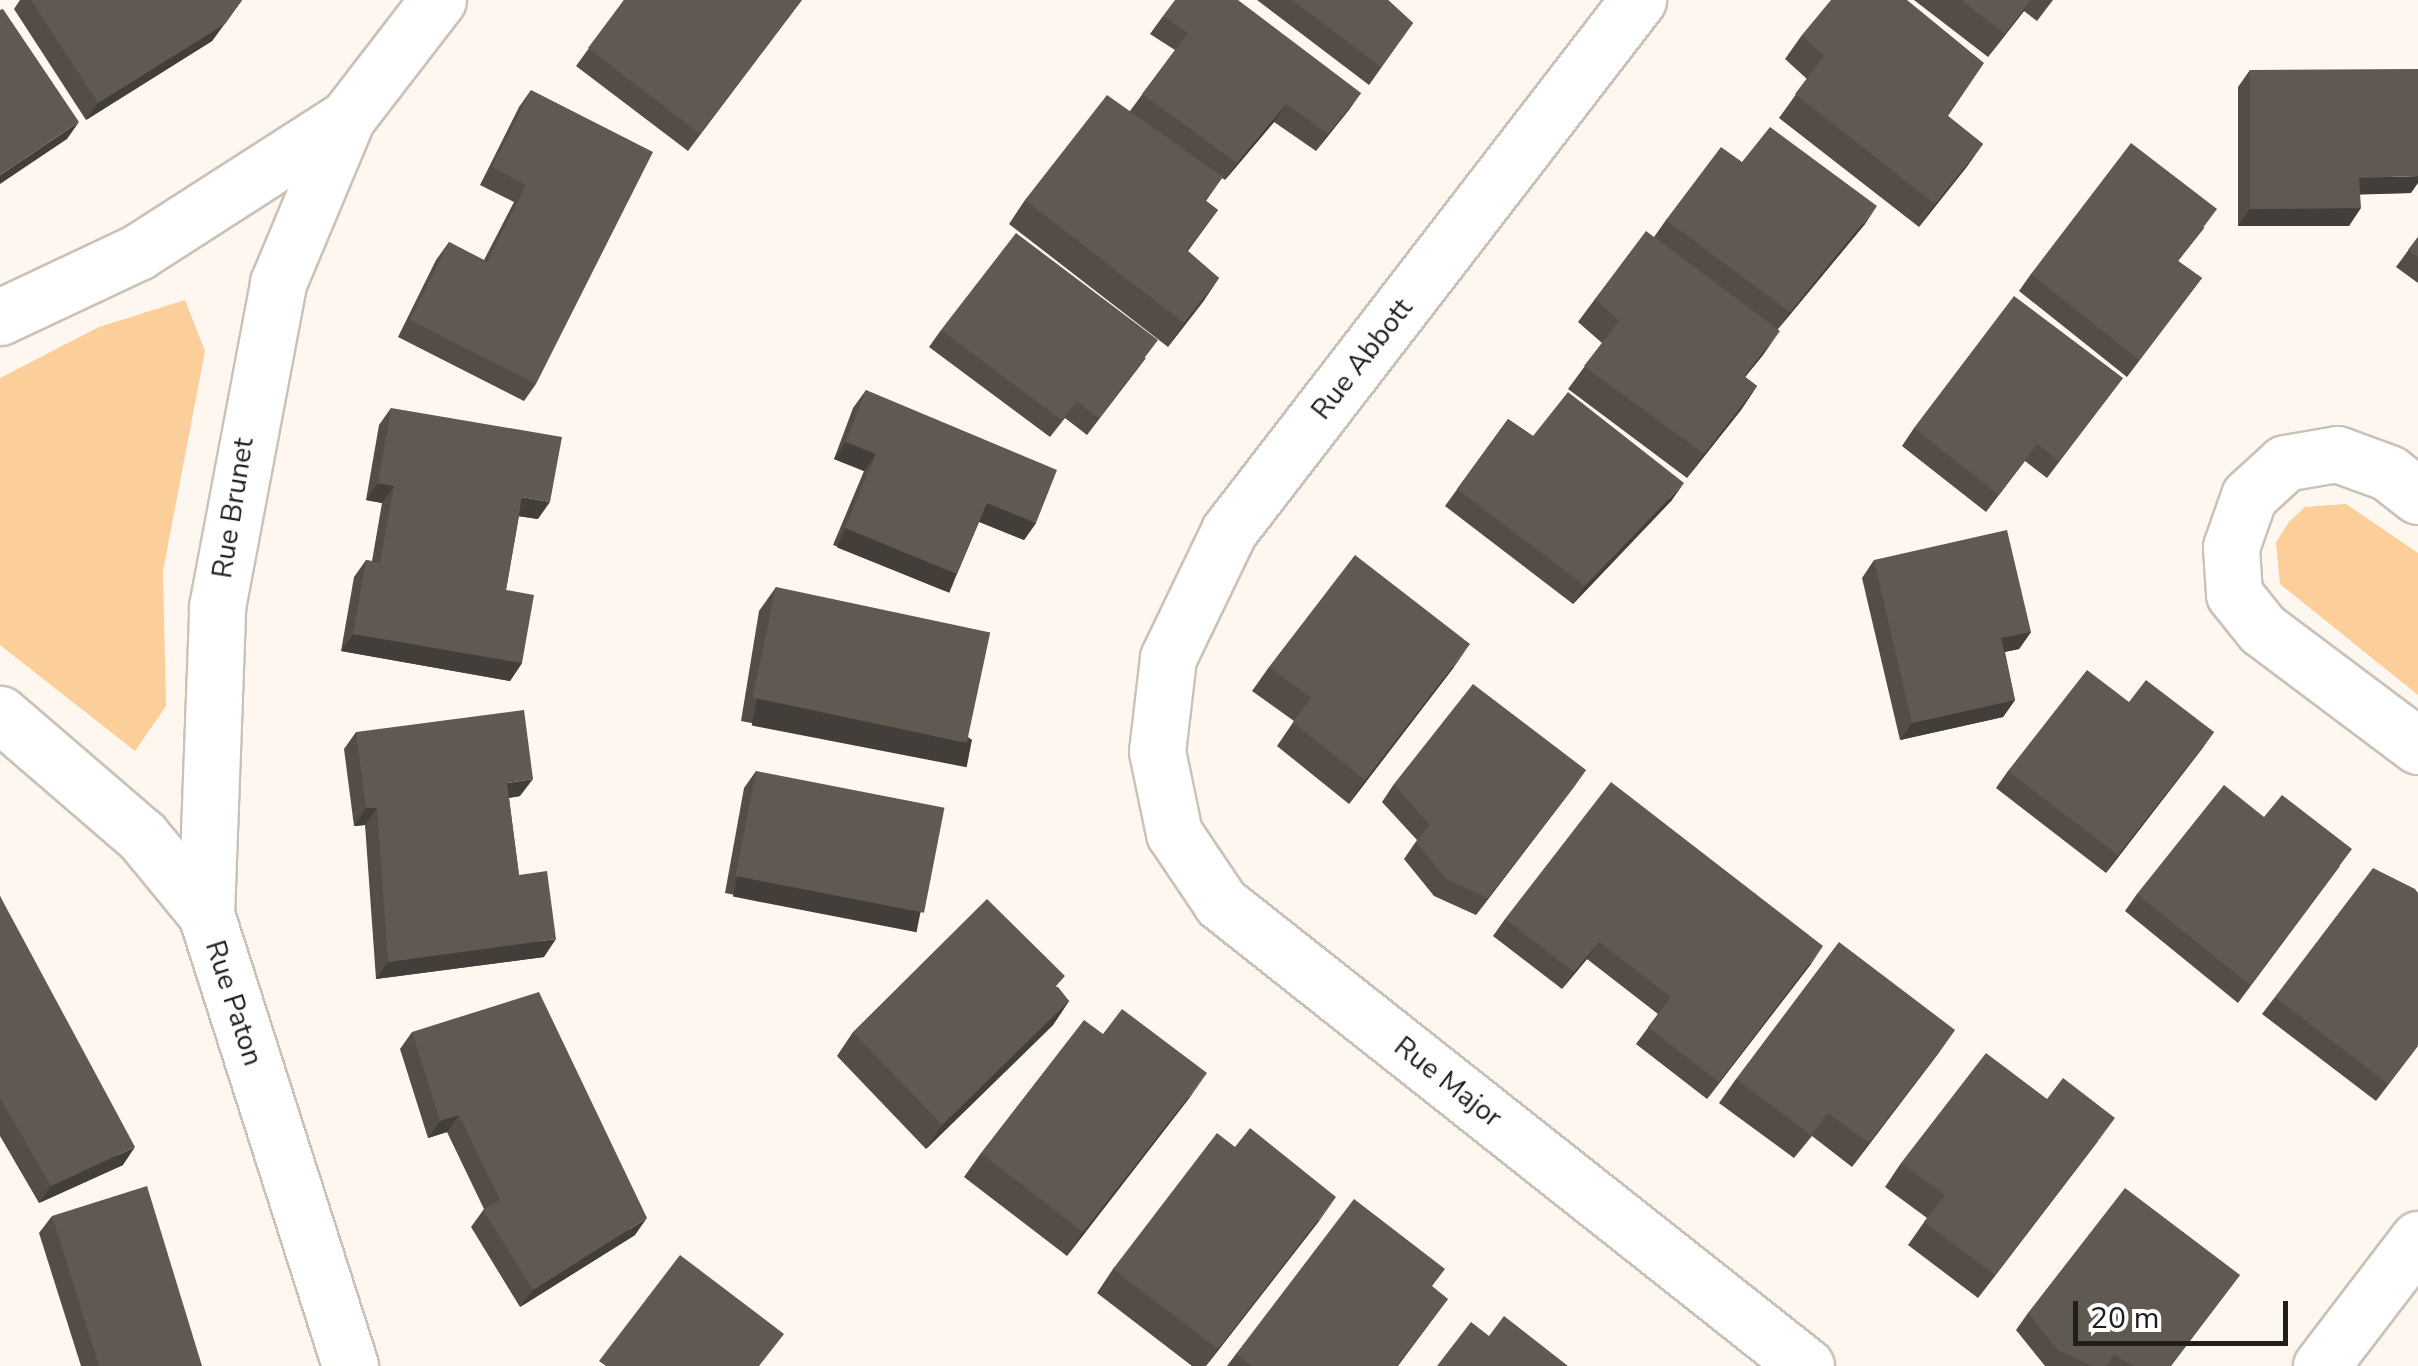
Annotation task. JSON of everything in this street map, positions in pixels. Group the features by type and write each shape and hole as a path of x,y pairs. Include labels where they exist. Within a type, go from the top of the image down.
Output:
{"street":[{"name":"Rue Brunet","path":"206,914 218,607 244,431 278,283 347,118 438,0"},
{"name":"Rue Abbott","path":"1156,751 1168,658 1230,531 1638,0"},
{"name":"Rue Brunet","path":"0,317 138,252 347,118"},
{"path":"2418,496 2389,473 2336,454 2285,464 2249,496 2231,547 2234,594 2262,628 2418,746"},
{"name":"Rue Paton","path":"0,714 142,836 206,914 350,1366"},
{"name":"Rue Major","path":"1156,751 1174,833 1221,902 1806,1366"},
{"path":"2321,1366 2418,1239"}],"shaded area":[{"path":"185,300 205,351 163,571 166,706 135,751 0,645 0,378 99,327"},
{"path":"2346,504 2418,553 2418,695 2280,584 2276,542 2289,522 2305,507"}],"building":[{"path":"31,0 242,0 225,24 98,103"},
{"path":"624,0 801,0 700,134 588,48"},
{"path":"1175,0 1238,0 1361,93 1328,134 1286,104 1237,163 1142,94 1188,33 1163,16"},
{"path":"1292,0 1388,0 1413,23 1381,67"},
{"path":"1831,0 1907,0 1984,63 1948,116 1983,144 1935,204 1795,94 1824,56 1802,35"},
{"path":"1961,0 2031,0 2005,34"},
{"path":"3,9 79,122 0,175 0,10"},
{"path":"2418,69 2418,176 2359,178 2361,208 2250,209 2250,70"},
{"path":"531,90 653,152 536,384 410,320 449,242 487,262 526,185 492,167"},
{"path":"1107,95 1223,177 1205,200 1218,210 1186,250 1219,278 1184,323 1025,200"},
{"path":"1770,127 1877,206 1790,312 1666,220 1721,147 1742,162"},
{"path":"2131,143 2217,209 2178,261 2202,278 2139,360 2031,274"},
{"path":"1646,231 1780,331 1744,376 1757,386 1704,454 1584,366 1619,321 1595,299"},
{"path":"1016,233 1158,340 1099,418 1077,401 1062,420 941,330"},
{"path":"2418,237 2418,257 2408,250"},
{"path":"2014,296 2123,378 2059,461 2037,444 1999,495 1914,428"},
{"path":"866,390 1057,470 1036,523 987,503 957,574 845,528 876,454 846,442"},
{"path":"1568,392 1684,483 1585,586 1457,489 1508,419 1533,436"},
{"path":"391,408 562,437 550,502 522,497 506,590 534,595 522,663 353,634 366,560 380,563 394,486 378,483"},
{"path":"2007,530 2031,632 2001,638 2015,700 1912,723 1874,560"},
{"path":"1355,555 1470,644 1365,780 1293,722 1311,698 1269,667"},
{"path":"776,587 990,633 967,743 753,698"},
{"path":"2087,670 2129,702 2146,680 2214,732 2118,855 2008,771"},
{"path":"1473,684 1586,770 1488,898 1446,879 1416,842 1430,825 1394,784"},
{"path":"524,710 533,779 507,783 519,875 547,871 556,939 388,962 377,808 366,808 356,732"},
{"path":"756,771 944,808 924,913 736,876"},
{"path":"1611,782 1823,946 1719,1082 1648,1027 1671,997 1599,942 1574,972 1505,919"},
{"path":"2224,785 2264,817 2282,795 2352,849 2250,985 2137,894"},
{"path":"2373,868 2418,893 2418,1045 2388,1084 2275,997"},
{"path":"0,896 135,1147 51,1186 0,1098"},
{"path":"987,899 1065,976 1056,986 1069,1001 942,1125 853,1032"},
{"path":"1839,942 1955,1030 1869,1143 1828,1113 1811,1135 1736,1079"},
{"path":"539,992 647,1218 533,1290 483,1210 500,1200 459,1115 440,1121 412,1032"},
{"path":"1122,1009 1207,1073 1083,1232 981,1153 1084,1020 1103,1034"},
{"path":"1986,1053 2047,1099 2063,1078 2115,1118 1995,1275 1924,1222 1945,1195 1901,1163"},
{"path":"1250,1128 1336,1197 1218,1349 1113,1269 1217,1133 1235,1147"},
{"path":"147,1186 202,1366 99,1366 52,1216"},
{"path":"2125,1188 2240,1275 2170,1366 2135,1366 2114,1355 2106,1366 2092,1366 2058,1350 2028,1313"},
{"path":"1354,1199 1445,1269 1432,1286 1448,1299 1396,1366 1252,1366 1236,1354"},
{"path":"680,1255 784,1334 759,1366 606,1366 599,1361"},
{"path":"1504,1316 1568,1366 1437,1366 1471,1322 1489,1336"}]}
